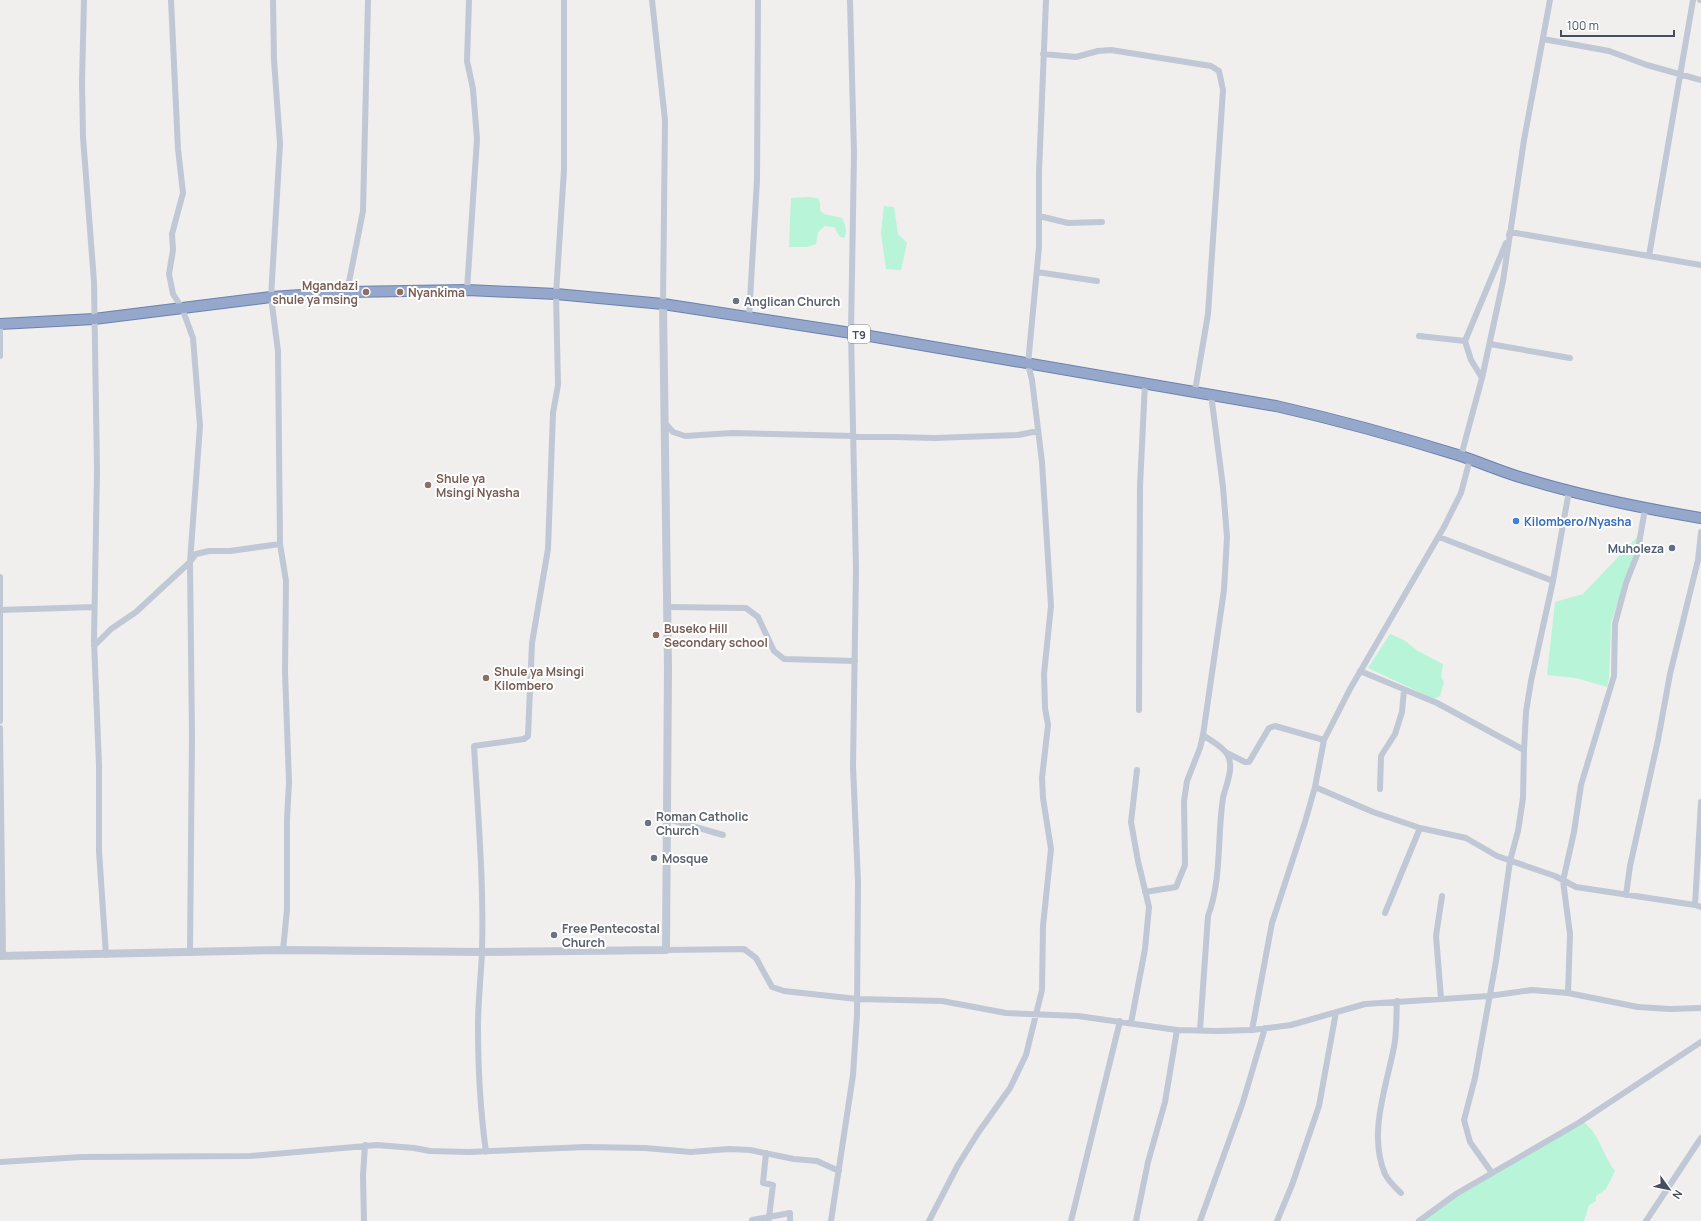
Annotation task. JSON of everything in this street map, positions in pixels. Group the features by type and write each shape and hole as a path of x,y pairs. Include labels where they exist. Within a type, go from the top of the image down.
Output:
{"highway":[{"name":"T9","path":"0,324 94,319 271,297 347,292 467,290 556,294 662,304 851,333 1276,406 1342,421 1569,491 1645,509 1701,518"}],"street":[{"path":"84,0 82,82 83,137 94,282 97,470 94,646 99,765 99,851 106,955"},
{"path":"171,0 178,149 183,193 172,234 173,250 169,274 173,294 182,308 193,338 200,426 190,562 192,744 190,953"},
{"path":"273,0 274,60 280,144 271,297 278,351 280,544 286,581 285,672 289,782 286,910 283,950"},
{"path":"347,292 363,211 368,0"},
{"path":"467,290 477,139 473,89 467,61 469,0"},
{"path":"486,1152 479,1102 478,1023 482,952 478,808 474,746 524,739 528,736 532,643 548,548 553,413 558,385 556,294 564,170 564,0"},
{"path":"652,0 665,120 662,304 667,607 668,819 666,950"},
{"path":"749,317 756,180 758,0"},
{"path":"831,1221 853,1075 857,998 858,888 853,766 856,569 851,333 854,152 850,0"},
{"path":"929,1221 958,1165 978,1133 1010,1088 1026,1055 1042,990 1043,926 1051,849 1043,798 1042,778 1048,725 1045,708 1044,674 1051,606 1042,462 1032,380 1028,364 1037,272 1043,54 1046,0"},
{"path":"1252,1030 1272,923 1315,787 1324,740 1360,672 1439,537 1461,493 1466,458 1503,281 1524,140 1550,0"},
{"path":"1649,256 1693,0"},
{"path":"1543,39 1609,51 1679,75 1701,80"},
{"path":"1043,54 1076,57 1098,51 1111,50 1211,66 1219,71 1223,90 1215,233 1208,314 1195,391"},
{"path":"1039,216 1068,223 1102,222"},
{"path":"1510,232 1701,265"},
{"path":"1482,378 1471,360 1465,341 1510,232"},
{"path":"1037,272 1097,281"},
{"path":"0,324 0,356"},
{"path":"1419,336 1465,341"},
{"path":"1490,344 1570,358"},
{"path":"1139,710 1140,486 1145,383"},
{"path":"1145,892 1176,887 1185,865 1184,801 1187,781 1200,748 1203,735 1224,590 1227,537 1223,487 1211,394"},
{"path":"664,422 672,432 685,436 732,434 934,438 1018,434 1038,431"},
{"path":"1492,1173 1470,1142 1464,1120 1475,1078 1496,961 1510,861 1518,831 1522,798 1526,712 1531,681 1553,581 1569,491"},
{"path":"1568,993 1570,934 1563,880 1574,832 1581,785 1614,676 1615,624 1626,583 1637,556 1645,509"},
{"path":"1626,895 1630,866 1658,740 1670,674 1698,560 1701,532"},
{"path":"1439,537 1553,581"},
{"path":"94,646 111,629 136,612 190,562 196,554 209,551 230,551 280,544"},
{"path":"0,577 0,721"},
{"path":"0,610 94,607"},
{"path":"667,607 746,608 758,616 774,651 784,659 855,661"},
{"path":"1360,672 1437,703 1524,750"},
{"path":"1380,789 1381,756 1395,734 1402,712 1404,690"},
{"path":"1203,735 1227,753 1245,762 1249,762 1268,728 1274,726 1324,740"},
{"path":"0,728 2,956 106,955 283,950 482,952 744,949 756,958 772,987 784,991 857,998 942,1002 1006,1013 1078,1016 1177,1030 1252,1030 1291,1025 1365,1004 1489,996 1532,990 1568,993 1638,1007 1670,1009 1701,1008"},
{"path":"1200,1030 1206,966 1208,916 1213,903 1217,875 1222,805 1231,768 1227,753"},
{"path":"1131,1023 1144,949 1149,907 1131,822 1137,770"},
{"path":"1315,787 1373,812 1420,828 1466,838 1497,856 1555,876 1576,886 1698,906 1701,802"},
{"path":"668,819 723,835"},
{"path":"1385,913 1420,828"},
{"path":"1441,998 1436,936 1442,896"},
{"path":"1397,1001 1395,1046 1381,1108 1378,1141 1385,1174 1391,1183 1402,1193"},
{"path":"1277,1221 1292,1185 1319,1106 1336,1012"},
{"path":"1071,1221 1120,1021"},
{"path":"1200,1221 1242,1105 1265,1028"},
{"path":"1136,1221 1148,1162 1165,1102 1177,1030"},
{"path":"1419,1221 1456,1194 1580,1122 1701,1042"},
{"path":"1646,1221 1701,1138"},
{"path":"0,1162 89,1157 250,1156 365,1145 391,1145 430,1152 486,1152 534,1148 586,1147 645,1148 691,1152 729,1149 817,1161 839,1171"},
{"path":"364,1221 363,1175 365,1145"},
{"path":"766,1153 764,1183 773,1185 769,1219"},
{"path":"752,1221 769,1219 790,1213 790,1221"}],"green space":[{"path":"791,198 818,198 820,210 824,214 842,218 846,230 844,238 840,237 834,227 825,226 818,232 816,244 807,247 789,247"},
{"path":"884,206 894,207 898,234 907,243 901,270 886,269 881,233"},
{"path":"1639,535 1632,564 1622,585 1611,623 1609,678 1607,687 1576,678 1547,675 1555,602 1583,594"},
{"path":"1390,634 1404,640 1418,651 1443,664 1441,677 1444,682 1440,696 1434,699 1368,668"},
{"path":"1582,1121 1593,1131 1615,1171 1606,1189 1596,1196 1596,1201 1589,1205 1584,1221 1419,1221 1456,1194"}],"place":[{"name":"Mgandazi shule ya msing","path":"366,292"},
{"name":"Nyankima","path":"400,292"},
{"name":"Anglican Church","path":"736,301"},
{"name":"Shule ya Msingi Nyasha","path":"428,485"},
{"name":"Kilombero/Nyasha","path":"1516,521"},
{"name":"Muholeza","path":"1672,548"},
{"name":"Buseko Hill Secondary school","path":"656,635"},
{"name":"Shule ya Msingi Kilombero","path":"486,678"},
{"name":"Roman Catholic Church","path":"648,823"},
{"name":"Mosque","path":"654,858"},
{"name":"Free Pentecostal Church","path":"554,935"}]}
